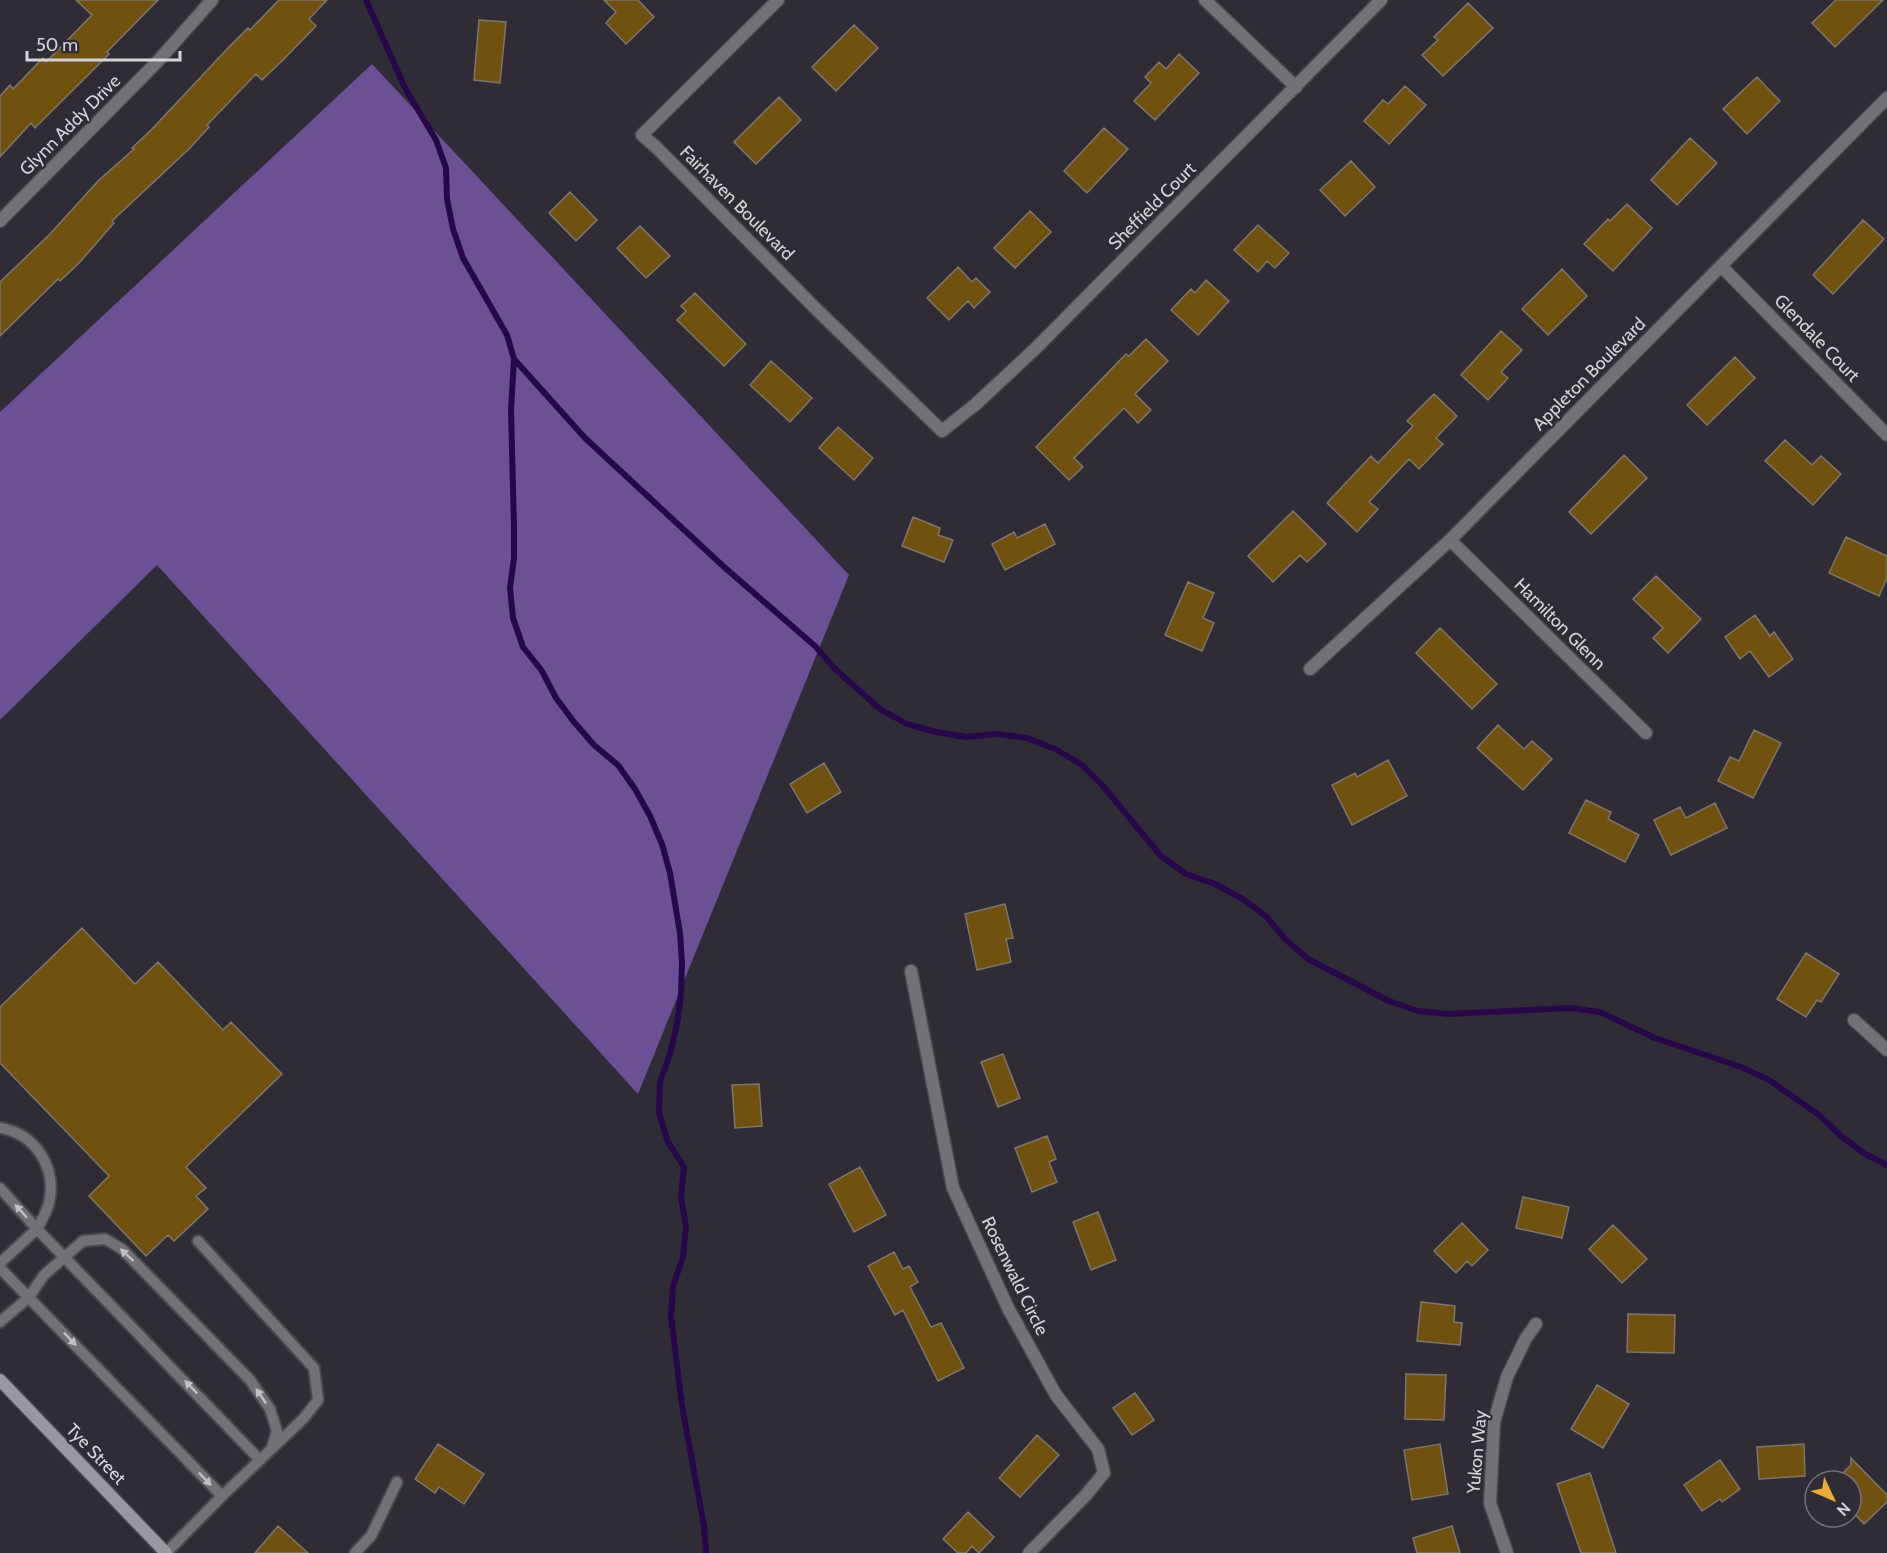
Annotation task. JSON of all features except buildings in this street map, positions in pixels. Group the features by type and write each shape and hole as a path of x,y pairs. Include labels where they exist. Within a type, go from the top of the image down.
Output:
{"street":[{"name":"Glynn Addy Drive","path":"0,221 158,61 213,0"},
{"name":"Fairhaven Boulevard","path":"778,0 642,135 942,431"},
{"path":"1205,0 1296,87"},
{"name":"Sheffield Court","path":"942,431 976,404 1036,348 1381,0"},
{"name":"Appleton Boulevard","path":"1310,669 1450,540 1887,98"},
{"name":"Glendale Court","path":"1721,266 1887,435"},
{"name":"Hamilton Glenn","path":"1450,540 1646,733"},
{"name":"Rosenwald Circle","path":"911,971 953,1188 1008,1308 1056,1395 1098,1449 1104,1473 1086,1495 1029,1553"},
{"path":"1854,1020 1887,1050"},
{"name":"Yukon Way","path":"1507,1553 1490,1503 1494,1422 1507,1377 1526,1338 1536,1324"},
{"name":"Tye Street","path":"0,1380 166,1553"}],"lane":[{"path":"0,1128 25,1138 37,1148 48,1167 52,1185 49,1206 37,1229 0,1265 222,1496"},
{"path":"0,1188 261,1460"},
{"path":"0,1322 29,1297 44,1275 83,1241 105,1239 122,1249 250,1380 270,1409 277,1431 271,1450"},
{"path":"166,1553 303,1419 318,1400 314,1368 198,1241"},
{"path":"355,1553 371,1536 398,1482"}],"shaded area":[{"path":"372,64 849,575 638,1094 157,565 0,720 0,412"}],"waterway":[{"path":"366,0 405,88 436,140 446,168 447,199 453,229 463,258 507,335 514,359 511,410 514,558 510,588 513,618 523,647 542,671 556,698 574,722 594,745 618,765 635,789 662,844 670,873 680,933 681,994 670,1054 660,1082 659,1113 668,1142 684,1167 681,1197 686,1227 683,1257 673,1286 671,1316 682,1406 704,1526 706,1553"},
{"path":"514,359 585,438 723,566 815,646 835,669 880,709 907,724 936,732 966,737 996,734 1027,738 1055,749 1081,764 1103,786 1161,856 1186,874 1215,884 1241,898 1266,916 1285,939 1308,959 1389,1001 1418,1011 1448,1014 1570,1008 1600,1012 1655,1038 1741,1067 1769,1080 1819,1115 1865,1154 1887,1165"}]}
